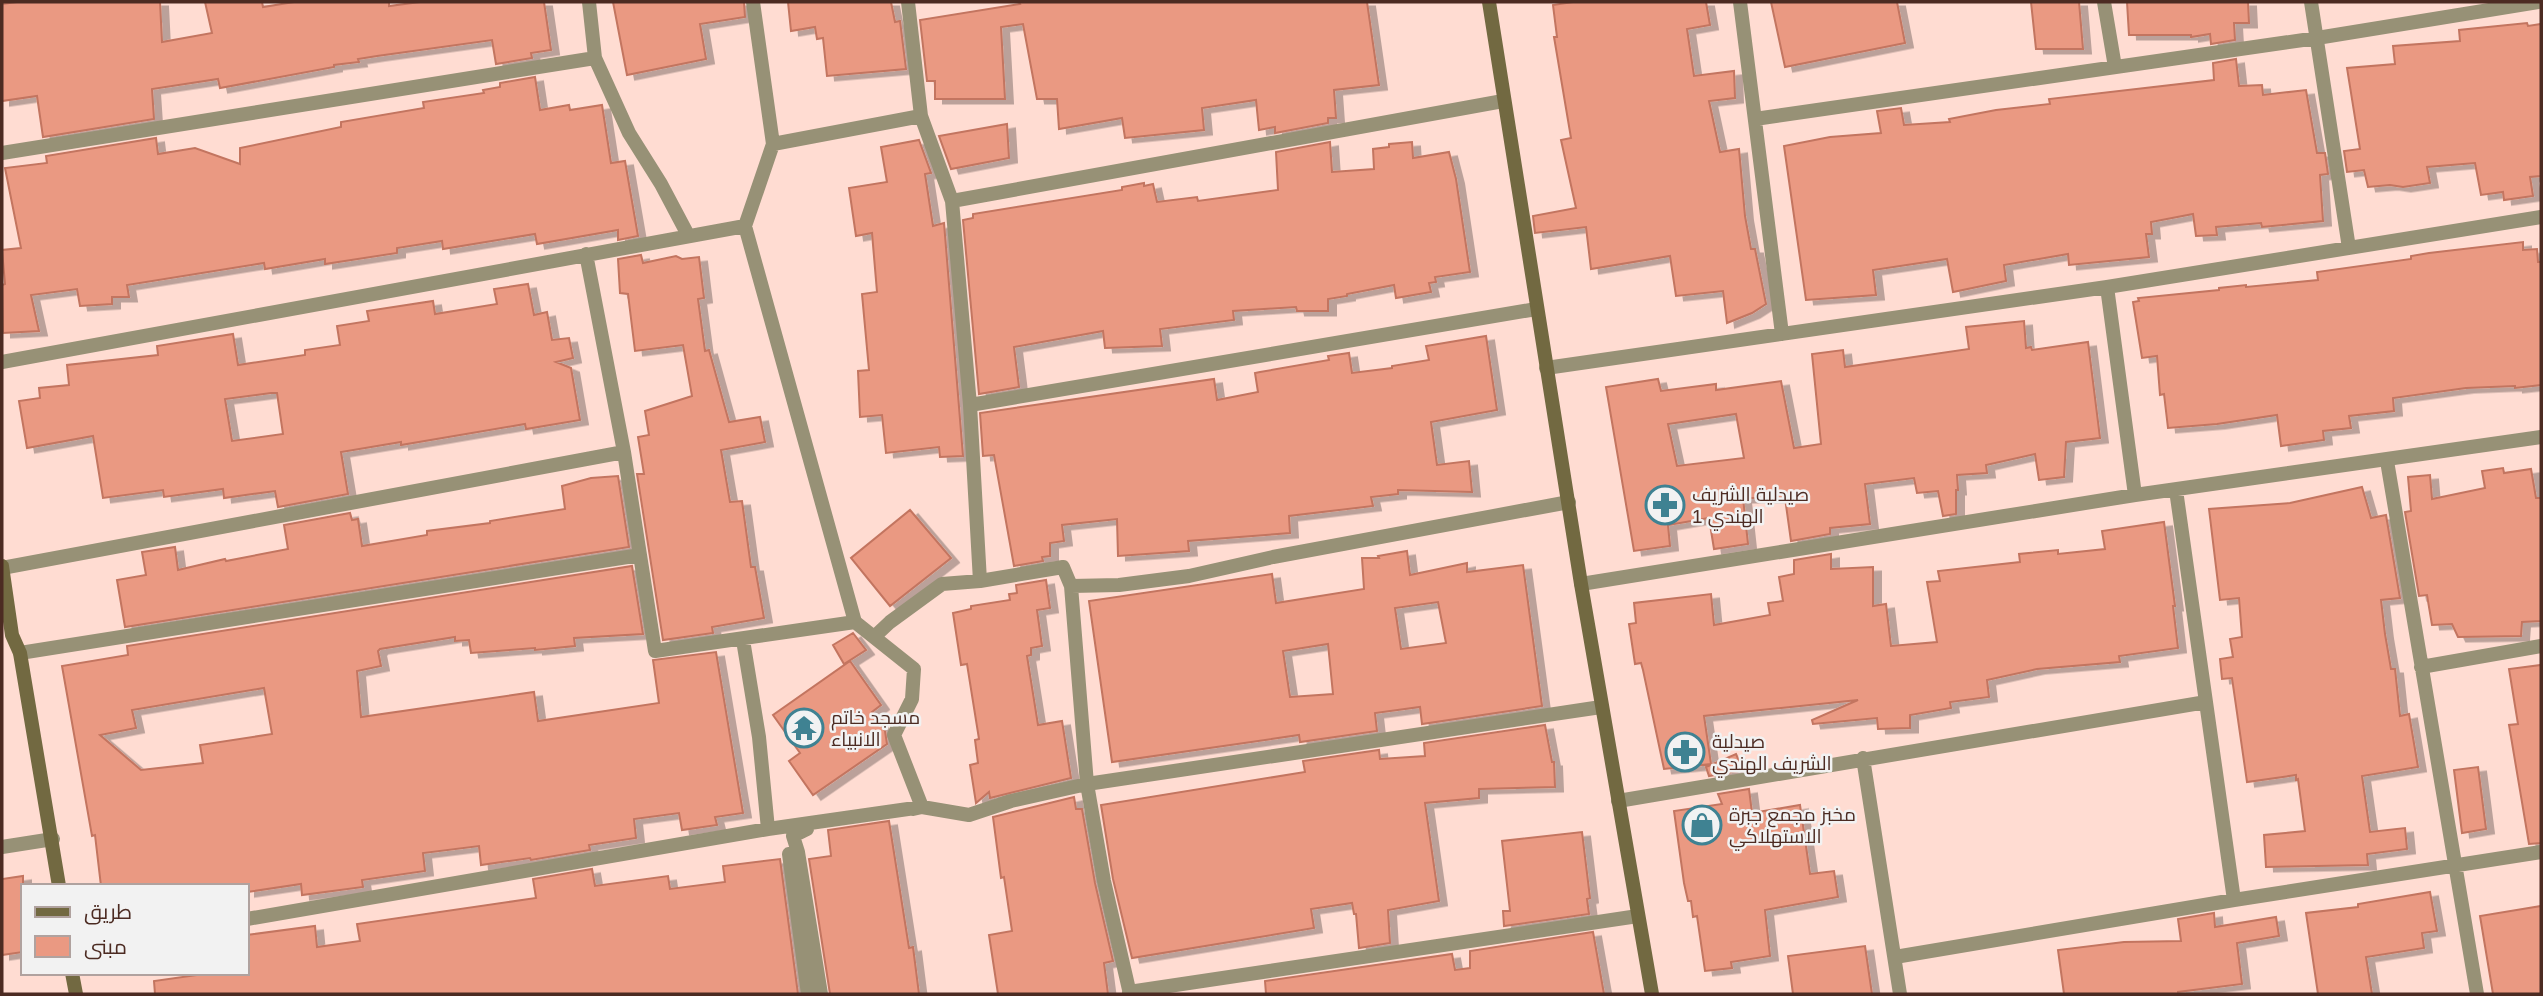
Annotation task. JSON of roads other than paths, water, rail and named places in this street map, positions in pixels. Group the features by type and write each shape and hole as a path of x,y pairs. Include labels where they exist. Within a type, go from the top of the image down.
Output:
{"street":[{"path":"589,2 595,58 629,133 661,184 688,235"},
{"path":"753,2 773,144 746,226 855,622 914,669 912,699 894,735 922,807"},
{"path":"910,2 921,116 952,201 970,405 980,581"},
{"path":"1489,2 1601,707 1652,994"},
{"path":"1740,2 1782,334"},
{"path":"2104,2 2115,67"},
{"path":"2311,2 2350,248"},
{"path":"1755,119 2317,38 2538,2"},
{"path":"2,153 595,58"},
{"path":"952,201 1503,101"},
{"path":"773,144 921,116"},
{"path":"1546,368 2107,287 2541,217"},
{"path":"2,362 746,226"},
{"path":"586,254 624,452 654,651 855,622"},
{"path":"2107,287 2135,495"},
{"path":"970,405 1536,309"},
{"path":"1581,584 2135,495 2541,437"},
{"path":"59,884 20,653 7,636 2,567 624,452"},
{"path":"2386,461 2477,994"},
{"path":"2176,490 2234,901"},
{"path":"1072,586 1119,585 1189,576 1273,557 1569,502"},
{"path":"20,653 640,555"},
{"path":"874,638 890,622 942,584 980,581 1063,567 1072,586 1087,784 1104,880 1129,993 1638,916"},
{"path":"743,640 759,737 768,829"},
{"path":"2421,667 2541,646"},
{"path":"1618,800 2206,702"},
{"path":"248,919 768,829 922,807 969,815 1011,800 1087,784 1601,707"},
{"path":"1863,758 1900,994"},
{"path":"812,994 798,852 793,836 803,830 922,807"},
{"path":"785,828 812,994"},
{"path":"2,847 53,839"},
{"path":"1895,957 2541,852"},
{"path":"72,975 76,994"}],"place":[{"name":"صيدلية الشريف الهندي 1","path":"1665,505"},
{"name":"مسجد خاتم الانبياء","path":"804,728"},
{"name":"صيدلية الشريف الهندي","path":"1685,752"},
{"name":"مخبز مجمع جبرة الاستهلاكي","path":"1702,825"}]}
